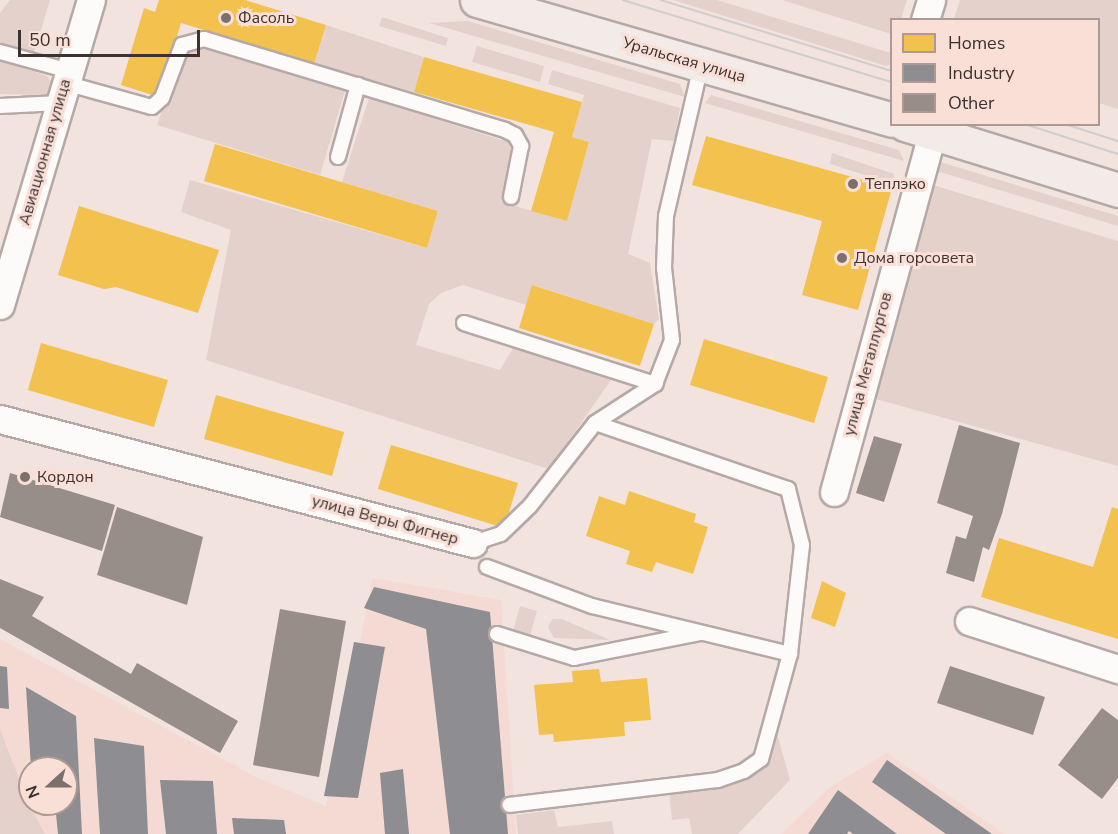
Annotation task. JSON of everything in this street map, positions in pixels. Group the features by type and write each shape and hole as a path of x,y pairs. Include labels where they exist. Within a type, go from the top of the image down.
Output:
{"main road":[{"name":"Уральская улица","path":"477,0 890,120"},
{"path":"919,129 1118,190"}],"street":[{"name":"Авиационная улица","path":"0,305 91,0"},
{"path":"926,18 931,0"},
{"name":"улица Металлургов","path":"834,492 919,129"},
{"name":"улица Веры Фигнер","path":"0,419 473,543"},
{"path":"969,621 1118,669"}],"lane":[{"path":"0,52 65,86 152,107 162,98 182,45 204,39 515,135 521,146 521,159 512,197"},
{"path":"464,323 655,384 672,340 664,267 666,216 701,65"},
{"path":"0,106 65,86"},
{"path":"338,157 358,86"},
{"name":"улица Веры Фигнер","path":"473,543 501,534 530,506 595,423 655,384"},
{"path":"508,805 718,780 744,771 761,759 790,654 802,545 788,489 595,423"},
{"path":"487,567 592,606 790,654"},
{"path":"497,634 574,658 705,632"}],"shaded area":[{"path":"10,0 50,0 34,53 0,43 0,13"},
{"path":"673,0 717,0 890,53 890,64 886,66"},
{"path":"782,0 907,0 901,18 890,18 890,34"},
{"path":"960,0 1118,0 1118,109 1100,103 1100,18 954,18"},
{"path":"382,17 448,38 446,46 379,26"},
{"path":"468,21 680,84 685,97 429,23"},
{"path":"326,25 424,57 414,92 314,64"},
{"path":"205,46 345,91 320,175 157,125 180,60 185,52"},
{"path":"477,46 544,66 540,82 472,62"},
{"path":"0,60 47,76 51,82 47,95 0,94"},
{"path":"552,70 680,108 674,141 652,139 628,254 650,263 659,319 654,324 533,285 526,305 463,285 441,293 429,304 416,345 500,370 513,348 611,380 549,469 206,360 231,230 181,212 190,180 427,248 438,211 342,182 369,98 508,142 512,153 501,202 567,221 589,142 572,137 584,95 548,84"},
{"path":"711,95 899,150 904,161 705,103"},
{"path":"832,153 894,174 893,184 830,164"},
{"path":"937,161 1118,216 1118,226 927,168"},
{"path":"923,182 1118,241 1118,466 872,398"},
{"path":"373,578 501,600 516,834 45,834 35,816 78,816 78,756 18,756 18,775 0,729 0,639 258,778 326,806"},
{"path":"520,606 537,611 530,636 513,631"},
{"path":"552,619 562,619 610,640 554,638 548,627"},
{"path":"775,726 790,780 738,834 692,834 689,818 672,820 669,792 725,785 746,778 764,764"},
{"path":"0,729 18,775 18,816 35,816 45,834 0,834"},
{"path":"887,753 1004,834 781,834 830,787"},
{"path":"554,810 558,827 612,821 614,834 518,834 516,815"}],"building: Homes":[{"path":"159,0 245,0 326,25 314,64 181,23 159,97 121,85 144,8 155,12"},
{"path":"424,57 582,102 572,137 589,142 567,221 531,211 554,132 414,92"},
{"name":"Дома горсовета","path":"706,136 892,188 858,310 802,295 822,221 692,185"},
{"path":"215,144 438,211 427,248 204,181"},
{"path":"79,206 219,250 198,313 116,287 104,289 58,275"},
{"path":"532,285 654,324 640,366 519,328"},
{"path":"704,339 828,377 814,423 690,385"},
{"path":"41,343 168,380 154,427 28,390"},
{"path":"216,395 344,432 332,476 204,439"},
{"path":"391,445 518,483 504,528 378,489"},
{"path":"629,491 696,514 694,522 708,527 693,574 656,562 652,572 626,564 630,551 586,536 599,496 625,505"},
{"path":"1112,507 1118,509 1118,639 981,597 999,538 1093,567"},
{"path":"822,581 846,593 835,627 811,618"},
{"path":"599,669 601,682 647,678 651,720 624,722 625,736 554,742 553,734 539,735 534,685 573,682 572,671"}],"building: Industry":[{"path":"374,587 490,612 508,834 450,834 426,629 364,608"},
{"path":"354,642 385,647 358,798 324,796"},
{"path":"0,666 7,667 9,709 0,708"},
{"path":"26,687 76,716 82,834 58,834 56,816 78,816 78,756 30,756"},
{"path":"94,738 144,746 148,834 100,834"},
{"path":"887,760 992,834 946,834 872,782"},
{"path":"403,769 409,834 385,834 380,773"},
{"path":"160,780 213,781 217,834 166,834"},
{"path":"838,790 897,834 853,834 849,831 847,834 808,834"},
{"path":"232,818 284,820 286,834 234,834"}],"building: Other":[{"path":"959,425 1020,443 1002,514 989,550 983,547 974,582 946,573 956,536 966,539 973,516 937,503"},
{"path":"874,436 902,444 884,502 856,493"},
{"path":"10,473 115,505 102,551 0,517"},
{"path":"117,507 203,537 187,605 97,575"},
{"path":"0,579 44,597 32,616 131,674 137,663 238,721 220,753 0,628"},
{"path":"280,609 346,621 319,777 253,765"},
{"path":"950,666 1045,697 1033,735 937,703"},
{"path":"1102,708 1118,720 1118,778 1102,799 1058,765"}],"tram line":[{"path":"623,0 890,81"},
{"path":"661,0 890,70"},
{"path":"1031,126 1118,154"},
{"path":"1071,126 1118,141"}],"place":[{"name":"Фасоль","path":"226,18"},
{"name":"Теплэко","path":"853,184"},
{"name":"Дома горсовета","path":"842,258"},
{"name":"Кордон","path":"25,477"}]}
